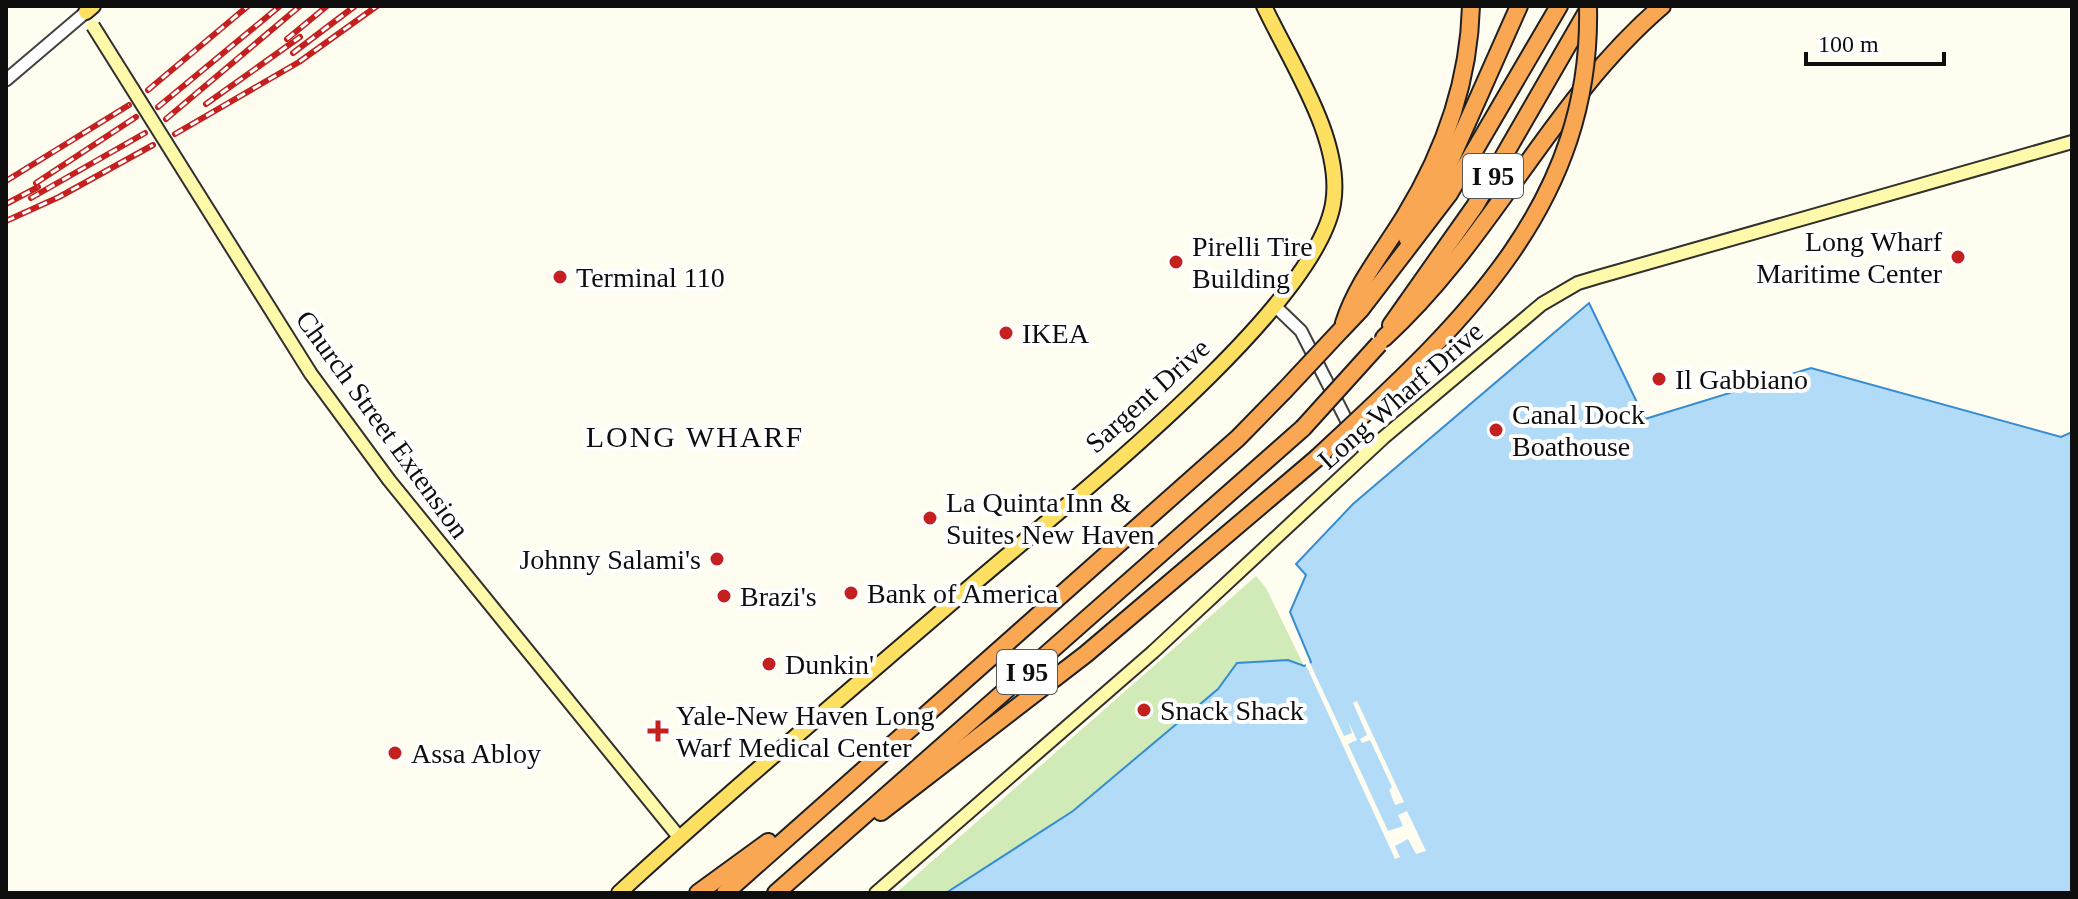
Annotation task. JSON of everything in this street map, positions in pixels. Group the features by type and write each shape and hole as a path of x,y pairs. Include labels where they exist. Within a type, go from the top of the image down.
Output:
{"highway":[{"path":"1357,302 1441,147 1464,69 1471,6"},
{"path":"1395,262 1447,168 1519,6"},
{"name":"I 95","path":"725,893 1221,453 1284,391 1342,329 1357,302 1430,222 1559,6"},
{"path":"824,852 909,793 1086,654 1317,458 1463,316 1537,217 1563,159 1576,117 1586,64 1589,6"},
{"name":"I 95","path":"776,893 1303,428 1382,341 1403,305 1483,193 1589,6"},
{"path":"1382,341 1414,311 1588,80 1662,6"},
{"path":"698,893 813,813"}],"main road":[{"name":"Sargent Drive","path":"619,893 679,837 1182,401 1275,306 1315,249 1327,224 1335,182 1328,143 1264,6"},
{"name":"Church Street Extension","path":"88,11 311,374 389,480 679,837"},
{"name":"Long Wharf Drive","path":"876,893 1153,652 1366,452 1542,304 1578,283 2072,142"}],"street":[{"path":"6,80 88,11"},
{"path":"1275,306 1301,331 1366,452"}],"green space":[{"path":"1256,576 1266,588 1304,666 1288,660 1237,663 1218,689 1073,811 946,893 896,893"}],"water":[{"path":"1589,303 1645,419 1811,368 2061,437 2072,432 2072,893 946,893 1073,811 1218,689 1237,663 1288,660 1304,666 1311,662 1290,612 1306,575 1296,564 1353,504"}],"pier":[{"path":"1295,631 1344,736 1352,733 1348,721 1357,740 1348,744 1388,831 1403,826 1398,815 1407,811 1426,851 1416,854 1408,839 1395,846 1400,857 1395,859 1304,661"},
{"path":"1357,701 1404,802 1395,805 1389,790 1392,787 1370,740 1362,743 1360,739 1367,735 1353,703"}],"railway":[{"path":"148,90 248,6"},
{"path":"158,107 280,6"},
{"path":"166,119 300,6"},
{"path":"287,39 327,6"},
{"path":"293,53 355,6"},
{"path":"175,134 299,62 377,6"},
{"path":"206,104 300,37"},
{"path":"6,181 129,105"},
{"path":"36,183 136,117"},
{"path":"31,198 145,133"},
{"path":"6,221 59,197 153,145"},
{"path":"6,204 38,187"}],"place":[{"name":"Long Wharf Maritime Center","path":"1958,257"},
{"name":"Pirelli Tire Building","path":"1176,262"},
{"name":"Terminal 110","path":"560,277"},
{"name":"IKEA","path":"1006,333"},
{"name":"Il Gabbiano","path":"1659,379"},
{"name":"Canal Dock Boathouse","path":"1496,430"},
{"name":"La Quinta Inn & Suites New Haven","path":"930,518"},
{"name":"Johnny Salami's","path":"717,559"},
{"name":"Bank of America","path":"851,593"},
{"name":"Brazi's","path":"724,596"},
{"name":"Dunkin'","path":"769,664"},
{"name":"Snack Shack","path":"1144,710"},
{"name":"Yale-New Haven Long Warf Medical Center","path":"658,731"},
{"name":"Assa Abloy","path":"395,753"}],"district":[{"name":"LONG WHARF","path":"695,437"}]}
